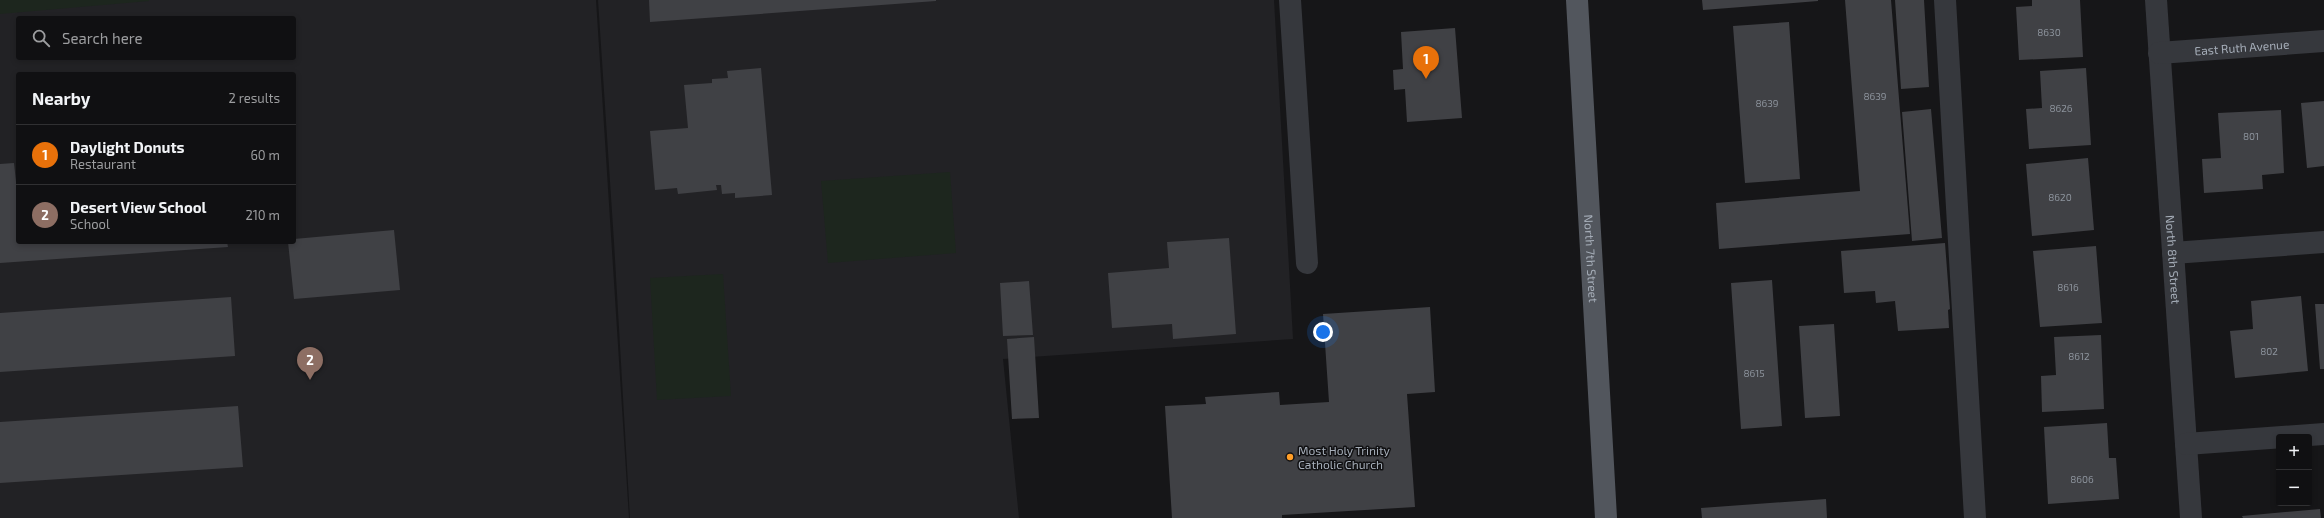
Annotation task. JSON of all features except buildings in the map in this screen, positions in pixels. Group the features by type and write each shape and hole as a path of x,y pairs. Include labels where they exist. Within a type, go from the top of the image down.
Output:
{"main road":[{"name":"North 7th Street","path":"1577,0 1606,518"}],"street":[{"path":"1290,0 1307,262"},
{"path":"1945,0 1975,518"},
{"name":"North 8th Street","path":"2156,0 2191,518"},
{"name":"East Ruth Avenue","path":"2159,53 2324,41"},
{"path":"2173,253 2324,242"},
{"path":"2186,444 2324,434"}],"shaded area":[{"path":"0,0 596,0 629,518 0,518"},
{"path":"0,0 149,0 149,1 0,14"},
{"path":"598,0 1274,0 1293,339 1003,359 1019,518 630,518"},
{"path":"950,172 956,253 828,263 821,181"},
{"path":"723,274 731,396 657,400 650,278"}],"place":[{"name":"Daylight Donuts","path":"1426,79"},
{"name":"Desert View School","path":"310,380"},
{"name":"Most Holy Trinity Catholic Church","path":"1290,457"}]}
